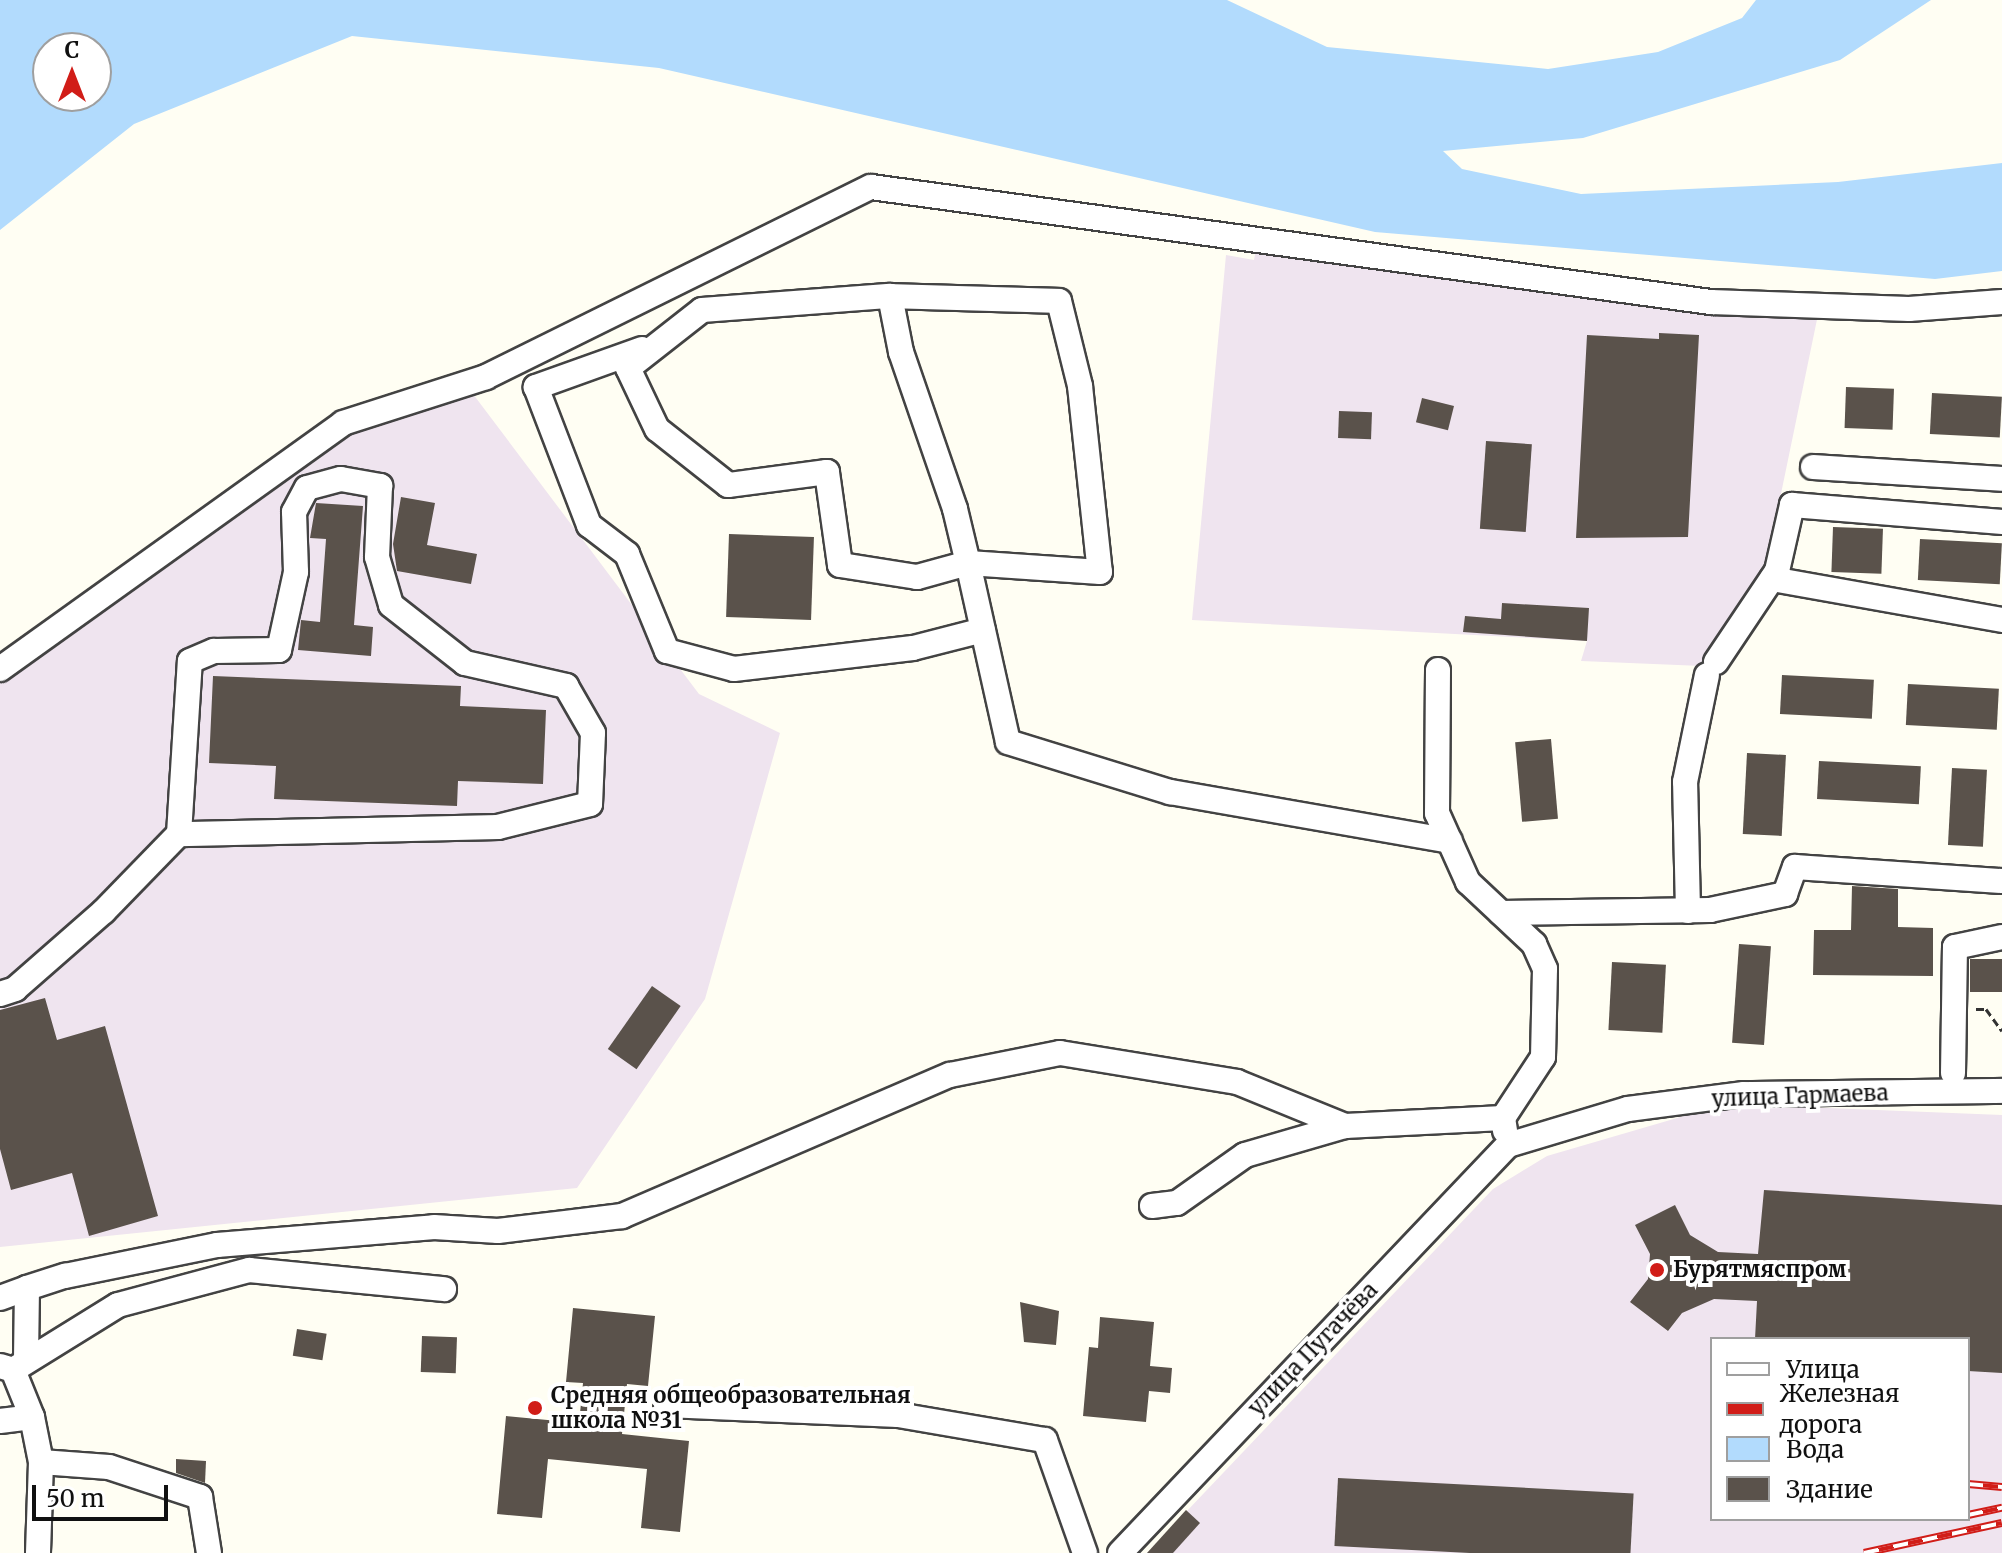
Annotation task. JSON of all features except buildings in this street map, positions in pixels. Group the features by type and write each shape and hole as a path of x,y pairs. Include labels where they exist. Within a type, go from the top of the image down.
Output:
{"street":[{"path":"0,669 343,423 486,377 871,187 1711,302 1909,309 2002,302"},
{"path":"890,296 968,563 1008,742 1170,792 1450,841"},
{"path":"890,296 1059,301 1080,386 1100,572 968,563 917,577 840,565 827,472 728,485 657,429 628,368 702,310 890,296"},
{"path":"660,343 536,387 589,525 627,554 667,651 734,669 913,648 983,630"},
{"path":"1813,467 2002,479"},
{"path":"0,994 15,989 104,911 179,834 190,661 214,651 279,650 296,572 294,512 307,488 341,479 380,486 377,557 391,605 465,663 566,686 593,733 590,804 498,827 179,834"},
{"path":"1688,911 1685,782 1712,668 1772,579 1792,505 2002,522"},
{"path":"1772,579 2002,620"},
{"path":"1438,670 1437,813 1468,882 1534,944 1545,969 1549,1014 1543,1057 1503,1118 1508,1145"},
{"path":"1501,913 1688,911 1785,894 1795,867 2002,881"},
{"path":"1953,1073 1955,947 2002,937"},
{"path":"0,1298 27,1288 217,1245 434,1227 498,1231 622,1216 950,1075 1060,1053 1237,1082 1345,1126"},
{"name":"улица Гармаева","path":"1508,1145 1628,1109 1744,1094 2002,1091"},
{"path":"1152,1206 1177,1203 1245,1155 1345,1126 1503,1118"},
{"name":"улица Пугачёва","path":"1120,1553 1508,1145"},
{"path":"13,1365 118,1305 249,1270 444,1289"},
{"path":"27,1288 13,1365 32,1417 41,1462 38,1553"},
{"path":"666,1405 898,1415 1045,1440 1085,1553"},
{"path":"0,1421 32,1417"},
{"path":"41,1462 109,1467 200,1497 209,1553"}],"path":[{"path":"1954,1009 1986,1009 2002,1031"}],"shaded area":[{"path":"1257,244 1820,305 1765,571 1702,666 1581,661 1587,641 1192,620 1226,255 1254,260"},
{"path":"473,394 699,694 780,733 705,999 577,1188 0,1247 0,682 329,441"},
{"name":"Бурятмяспром","path":"1725,1104 2002,1115 2002,1553 1147,1553 1493,1189 1547,1156"}],"water":[{"path":"0,0 1227,0 1327,47 1548,69 1658,52 1742,18 1756,0 1931,0 1840,60 1583,138 1443,151 1462,169 1581,194 1838,182 2002,163 2002,271 1935,279 1375,232 659,68 352,36 134,124 0,230"}],"railway":[{"path":"1970,1484 2002,1487"},
{"path":"1970,1515 2002,1508"},
{"path":"1864,1553 2002,1523"}],"place":[{"name":"Бурятмяспром","path":"1657,1270"},
{"name":"Средняя общеобразовательная школа №31","path":"535,1408"}]}
